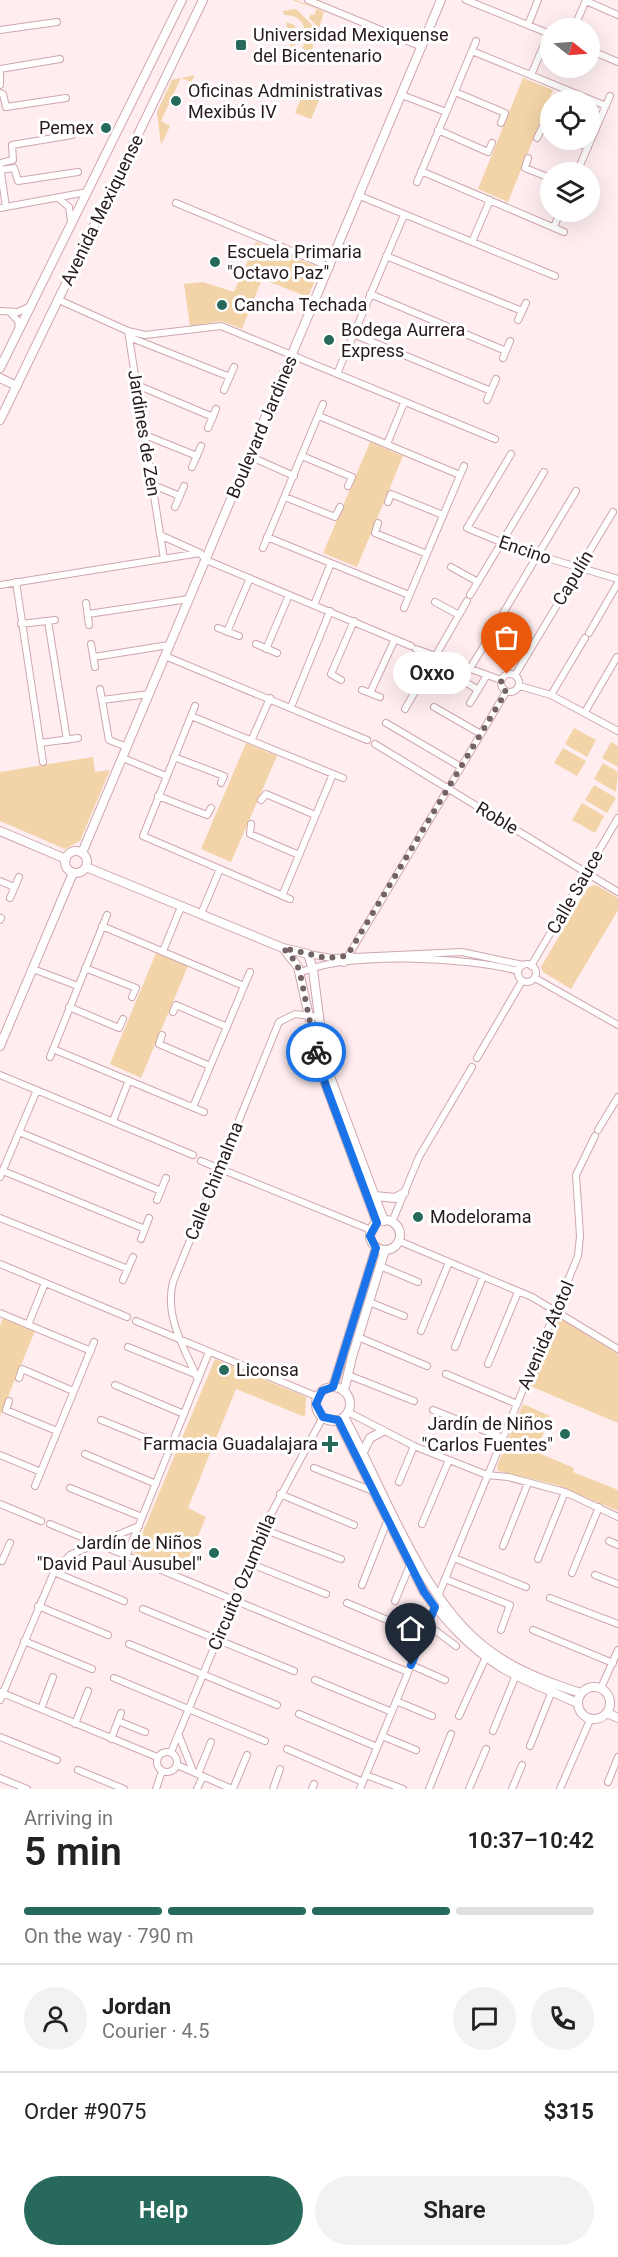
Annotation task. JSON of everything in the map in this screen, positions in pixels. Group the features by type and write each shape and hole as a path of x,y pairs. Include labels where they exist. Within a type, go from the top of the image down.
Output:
{"street":[{"name":"Avenida Mexiquense","path":"0,368 182,0"},
{"name":"Avenida Mexiquense","path":"0,420 203,0"},
{"path":"309,0 422,46"},
{"name":"Boulevard Jardines","path":"82,853 189,599 203,556 249,456 330,267 441,0"},
{"path":"466,0 540,30"},
{"path":"489,9 493,0"},
{"path":"528,25 538,0"},
{"path":"578,18 586,0 618,15"},
{"path":"0,30 57,22"},
{"path":"417,182 476,41"},
{"path":"472,51 606,106"},
{"path":"600,54 618,62"},
{"path":"531,75 540,56"},
{"path":"0,85 0,71 60,60"},
{"path":"455,92 505,113 501,123"},
{"path":"0,93 3,94 6,107 66,98"},
{"path":"402,95 446,112"},
{"path":"600,120 610,96"},
{"path":"438,130 488,152 492,143"},
{"path":"537,138 540,132"},
{"path":"72,135 12,145 13,160 0,164 3,208 87,192"},
{"path":"528,158 525,168 540,174"},
{"path":"0,170 14,168 18,181 78,172"},
{"path":"421,171 564,232"},
{"path":"360,196 555,276"},
{"path":"58,198 69,207 71,224"},
{"path":"472,242 490,200"},
{"path":"176,203 330,267"},
{"path":"337,374 404,215"},
{"path":"554,227 556,222"},
{"path":"386,256 522,311"},
{"path":"370,294 506,351"},
{"path":"58,300 145,344 230,377"},
{"path":"518,320 526,303"},
{"path":"0,310 10,312 27,310 32,304"},
{"path":"10,312 18,321 19,330"},
{"path":"129,334 145,335 221,326 495,439"},
{"path":"353,333 491,391"},
{"name":"Jardines de Zen","path":"129,334 164,559"},
{"path":"145,335 145,344"},
{"path":"503,358 510,341"},
{"path":"224,390 234,367"},
{"path":"0,378 17,386"},
{"path":"487,400 496,379"},
{"path":"137,385 213,417"},
{"path":"387,444 404,403"},
{"path":"263,548 323,404"},
{"path":"208,428 216,409"},
{"path":"319,416 460,475"},
{"path":"145,435 196,456"},
{"path":"192,467 201,446"},
{"name":"Encino","path":"511,454 467,528 538,555 618,581"},
{"path":"249,456 294,476"},
{"path":"302,456 352,477 348,486"},
{"path":"404,608 464,466"},
{"path":"405,709 468,598 544,472"},
{"path":"153,485 180,496"},
{"path":"175,507 184,486"},
{"path":"469,670 576,491"},
{"path":"388,502 391,494 443,515"},
{"path":"285,497 335,517 340,507"},
{"name":"Capulín","path":"515,675 613,512"},
{"path":"378,523 375,532 426,554"},
{"path":"160,535 250,578 435,657 501,680"},
{"path":"267,537 409,595"},
{"path":"0,585 164,559 203,556"},
{"path":"314,605 331,563"},
{"path":"451,567 478,582"},
{"path":"227,632 250,578"},
{"path":"551,695 618,581"},
{"path":"15,582 44,762"},
{"path":"266,649 289,594"},
{"path":"88,614 189,599"},
{"path":"435,602 459,615"},
{"path":"86,603 89,625"},
{"path":"291,707 330,611"},
{"path":"21,624 51,620 66,740"},
{"path":"341,680 331,674 354,621"},
{"path":"218,628 238,636"},
{"path":"370,693 395,639"},
{"path":"91,644 95,667"},
{"path":"256,644 277,653"},
{"path":"94,657 169,645"},
{"path":"165,656 367,740"},
{"path":"585,712 617,657"},
{"path":"451,674 478,690"},
{"path":"501,680 507,674 515,675 520,686"},
{"path":"470,703 487,675"},
{"path":"501,680 506,692"},
{"path":"520,686 551,695 618,731"},
{"path":"506,692 514,692 520,686"},
{"path":"100,688 110,740 127,747"},
{"path":"362,690 380,697"},
{"path":"346,960 506,692"},
{"path":"102,700 149,694"},
{"path":"252,739 270,698"},
{"path":"195,706 143,836 290,899"},
{"path":"434,707 481,734"},
{"path":"191,716 343,778"},
{"path":"386,723 461,767"},
{"path":"40,743 78,738"},
{"name":"Roble","path":"375,744 618,892"},
{"path":"174,757 224,776 221,783"},
{"path":"123,758 166,776"},
{"path":"282,896 333,774"},
{"path":"261,800 266,794 315,815"},
{"path":"158,796 207,815 211,808"},
{"name":"Calle Sauce","path":"531,966 618,819"},
{"path":"251,824 250,834 299,855"},
{"path":"0,831 66,859"},
{"path":"70,853 82,853 87,859 86,867 79,873 73,873 66,866 66,859 70,853"},
{"path":"86,867 283,948 346,960 461,960 518,971"},
{"path":"201,914 220,869"},
{"path":"0,1046 4,1025 33,969 73,873"},
{"path":"10,898 19,877"},
{"path":"0,881 14,887"},
{"path":"163,951 181,906"},
{"path":"50,1057 106,915"},
{"path":"102,926 244,986"},
{"path":"283,948 296,962 300,973 305,1001 313,1016 325,1063 375,1197 381,1224"},
{"path":"300,973 313,967 346,960 462,952 531,966 535,972 534,978 530,981 522,981"},
{"path":"308,954 313,967 316,1002 313,1016 322,1075 381,1224"},
{"path":"518,971 523,965"},
{"path":"86,968 136,988 132,997"},
{"path":"33,969 78,986"},
{"path":"518,971 522,981"},
{"path":"193,1107 250,972"},
{"path":"534,978 618,1025"},
{"path":"477,1058 522,981"},
{"path":"305,1001 316,1002"},
{"path":"173,1012 176,1005 227,1027"},
{"path":"69,1007 119,1028 123,1018"},
{"name":"Calle Chimalma","path":"197,1377 172,1319 171,1288 279,1022 291,1014 313,1016"},
{"path":"162,1035 159,1044 210,1066"},
{"path":"53,1049 204,1112"},
{"path":"201,1161 381,1224 397,1227 399,1241 393,1248 381,1249 372,1243 381,1224 404,1193 419,1156 472,1067"},
{"path":"0,1076 193,1155"},
{"path":"113,1121 129,1080"},
{"path":"37,1090 1,1174 145,1229"},
{"name":"Avenida Atotol","path":"438,1597 579,1256 576,1176 584,1155 618,1097"},
{"path":"19,1132 161,1191"},
{"path":"157,1200 166,1178"},
{"path":"375,1197 395,1198 404,1193"},
{"path":"0,1218 128,1269"},
{"path":"141,1239 149,1218"},
{"path":"399,1241 518,1292 556,1311 618,1349"},
{"path":"381,1249 380,1266 344,1391 350,1405 344,1416 373,1491 410,1565 435,1607 469,1644 516,1675 578,1703"},
{"path":"333,1387 381,1249"},
{"path":"123,1280 133,1257"},
{"path":"421,1331 448,1262"},
{"path":"0,1264 127,1317"},
{"path":"380,1266 418,1282"},
{"path":"455,1347 483,1277"},
{"path":"28,1325 45,1283"},
{"path":"488,1364 518,1292"},
{"path":"369,1302 404,1316"},
{"path":"0,1313 91,1351"},
{"path":"136,1321 318,1397"},
{"path":"358,1337 427,1366"},
{"path":"35,1485 94,1342"},
{"path":"128,1347 197,1377"},
{"path":"126,1557 209,1352"},
{"path":"19,1378 22,1369 73,1391"},
{"path":"446,1374 517,1404"},
{"path":"348,1375 414,1401"},
{"path":"116,1385 184,1414"},
{"path":"344,1391 333,1387 322,1391 318,1397 318,1411 323,1417 344,1416 488,1475 565,1492 618,1517"},
{"path":"9,1401 6,1410 57,1431"},
{"path":"433,1410 503,1438"},
{"path":"344,1416 425,1577 438,1597 462,1625 489,1651 518,1669 581,1693 594,1687 601,1688 606,1692 618,1718"},
{"name":"Circuito Ozumbilla","path":"171,1752 264,1529 280,1494 323,1417"},
{"path":"101,1420 170,1448"},
{"path":"363,1452 370,1438 383,1431"},
{"path":"399,1482 414,1446"},
{"path":"85,1454 156,1484"},
{"path":"0,1455 41,1472"},
{"path":"422,1524 449,1460"},
{"path":"314,1468 373,1491"},
{"path":"503,1546 528,1483"},
{"path":"70,1488 142,1517"},
{"path":"538,1559 565,1492"},
{"path":"280,1494 354,1525"},
{"path":"0,1504 41,1521"},
{"path":"572,1573 599,1507"},
{"path":"362,1585 388,1519"},
{"path":"50,1524 408,1672"},
{"path":"139,1526 70,1554 54,1572 1,1695 158,1757"},
{"path":"264,1529 341,1559"},
{"path":"609,1541 618,1545"},
{"path":"2,1561 3,1552 10,1543"},
{"path":"454,1558 526,1587"},
{"path":"249,1563 326,1594"},
{"path":"395,1601 410,1565"},
{"path":"54,1572 124,1601"},
{"path":"595,1575 618,1584"},
{"path":"445,1579 510,1605 501,1630"},
{"path":"550,1598 618,1624"},
{"path":"347,1603 423,1635"},
{"path":"38,1606 108,1635"},
{"path":"287,1749 361,1786 435,1607"},
{"path":"143,1609 294,1671"},
{"path":"428,1624 456,1646"},
{"path":"533,1630 613,1664"},
{"path":"24,1641 92,1669"},
{"path":"129,1644 277,1705"},
{"path":"601,1688 618,1650"},
{"path":"459,1716 486,1657"},
{"path":"411,1665 445,1680"},
{"path":"493,1731 516,1675"},
{"path":"41,1709 53,1677"},
{"path":"114,1678 265,1741"},
{"path":"315,1680 392,1712"},
{"path":"530,1746 552,1690"},
{"path":"75,1724 88,1691"},
{"path":"581,1693 578,1703 579,1710 591,1720 603,1718 612,1709"},
{"path":"396,1701 432,1716"},
{"path":"111,1739 121,1713"},
{"path":"299,1714 377,1747"},
{"path":"560,1789 591,1720"},
{"path":"118,1721 145,1732"},
{"path":"429,1789 452,1734"},
{"path":"179,1736 198,1774"},
{"path":"382,1736 416,1750"},
{"path":"0,1737 57,1760"},
{"path":"197,1789 198,1774 212,1742"},
{"path":"469,1789 486,1749"},
{"path":"171,1752 175,1755 177,1765 168,1772 162,1771 158,1768 158,1757 161,1753 171,1752"},
{"path":"177,1765 233,1789 247,1755"},
{"path":"608,1782 618,1757"},
{"path":"512,1789 522,1764"},
{"path":"273,1789 280,1769"},
{"path":"78,1770 124,1789"},
{"path":"156,1789 162,1771"},
{"path":"366,1775 403,1789"},
{"path":"0,1778 27,1789"}],"shaded area":[{"path":"292,0 296,0 324,12 319,28 309,18 311,14 315,15 316,9"},
{"path":"296,9 318,31 308,61 300,58 305,36 303,24 293,16 284,15 283,11"},
{"path":"286,22 294,25 298,33 296,43 291,48"},
{"path":"195,75 191,82 181,78"},
{"path":"181,78 161,121 170,126 161,145 157,112 172,80"},
{"path":"523,78 553,90 540,90 540,122 508,202 478,189"},
{"path":"306,86 322,93 311,119 295,113"},
{"path":"256,242 320,268 308,297 262,279 242,329 222,321 190,326 184,284 203,282 234,292"},
{"path":"370,442 403,456 357,567 323,553"},
{"path":"574,728 596,740 587,757 565,744"},
{"path":"611,742 618,746 618,767 602,758"},
{"path":"246,743 277,756 231,862 201,849"},
{"path":"563,748 586,761 577,776 554,763"},
{"path":"93,757 95,772 110,770 80,841 65,849 0,821 0,772"},
{"path":"603,763 618,772 616,792 594,779"},
{"path":"594,785 616,798 607,813 585,800"},
{"path":"582,803 604,816 595,833 572,820"},
{"path":"596,885 618,898 618,910 571,989 543,972 541,967 588,887"},
{"path":"156,953 188,966 141,1078 110,1064"},
{"path":"558,1317 618,1354 618,1423 530,1386"},
{"path":"3,1318 35,1331 0,1416 0,1326"},
{"path":"215,1359 306,1397 305,1417 236,1389 188,1508 206,1517 183,1572 134,1553"},
{"path":"523,1404 550,1416 536,1452 574,1468 573,1472 618,1490 618,1511 557,1485 498,1471 497,1466"}],"way so far":[{"path":"316,1052 300,973 296,962 283,948 326,958 347,956 506,692 501,680 507,674"}],"place":[{"name":"Universidad Mexiquense del Bicentenario","path":"241,45"},
{"name":"Oficinas Administrativas Mexibús IV","path":"176,101"},
{"name":"Pemex","path":"106,128"},
{"name":"Escuela Primaria \"Octavo Paz\"","path":"215,262"},
{"name":"Cancha Techada","path":"222,305"},
{"name":"Bodega Aurrera Express","path":"329,340"},
{"name":"Oxxo","path":"507,674"},
{"name":"Modelorama","path":"418,1217"},
{"name":"Liconsa","path":"224,1370"},
{"name":"Jardín de Niños \"Carlos Fuentes\"","path":"565,1434"},
{"name":"Farmacia Guadalajara","path":"330,1444"},
{"name":"Jardín de Niños \"David Paul Ausubel\"","path":"214,1553"}],"route":[{"path":"316,1052 322,1075 377,1223 371,1230 370,1236 376,1248 333,1387 322,1391 316,1404 323,1417 330,1421 338,1420 424,1592 435,1607 411,1665"}]}
